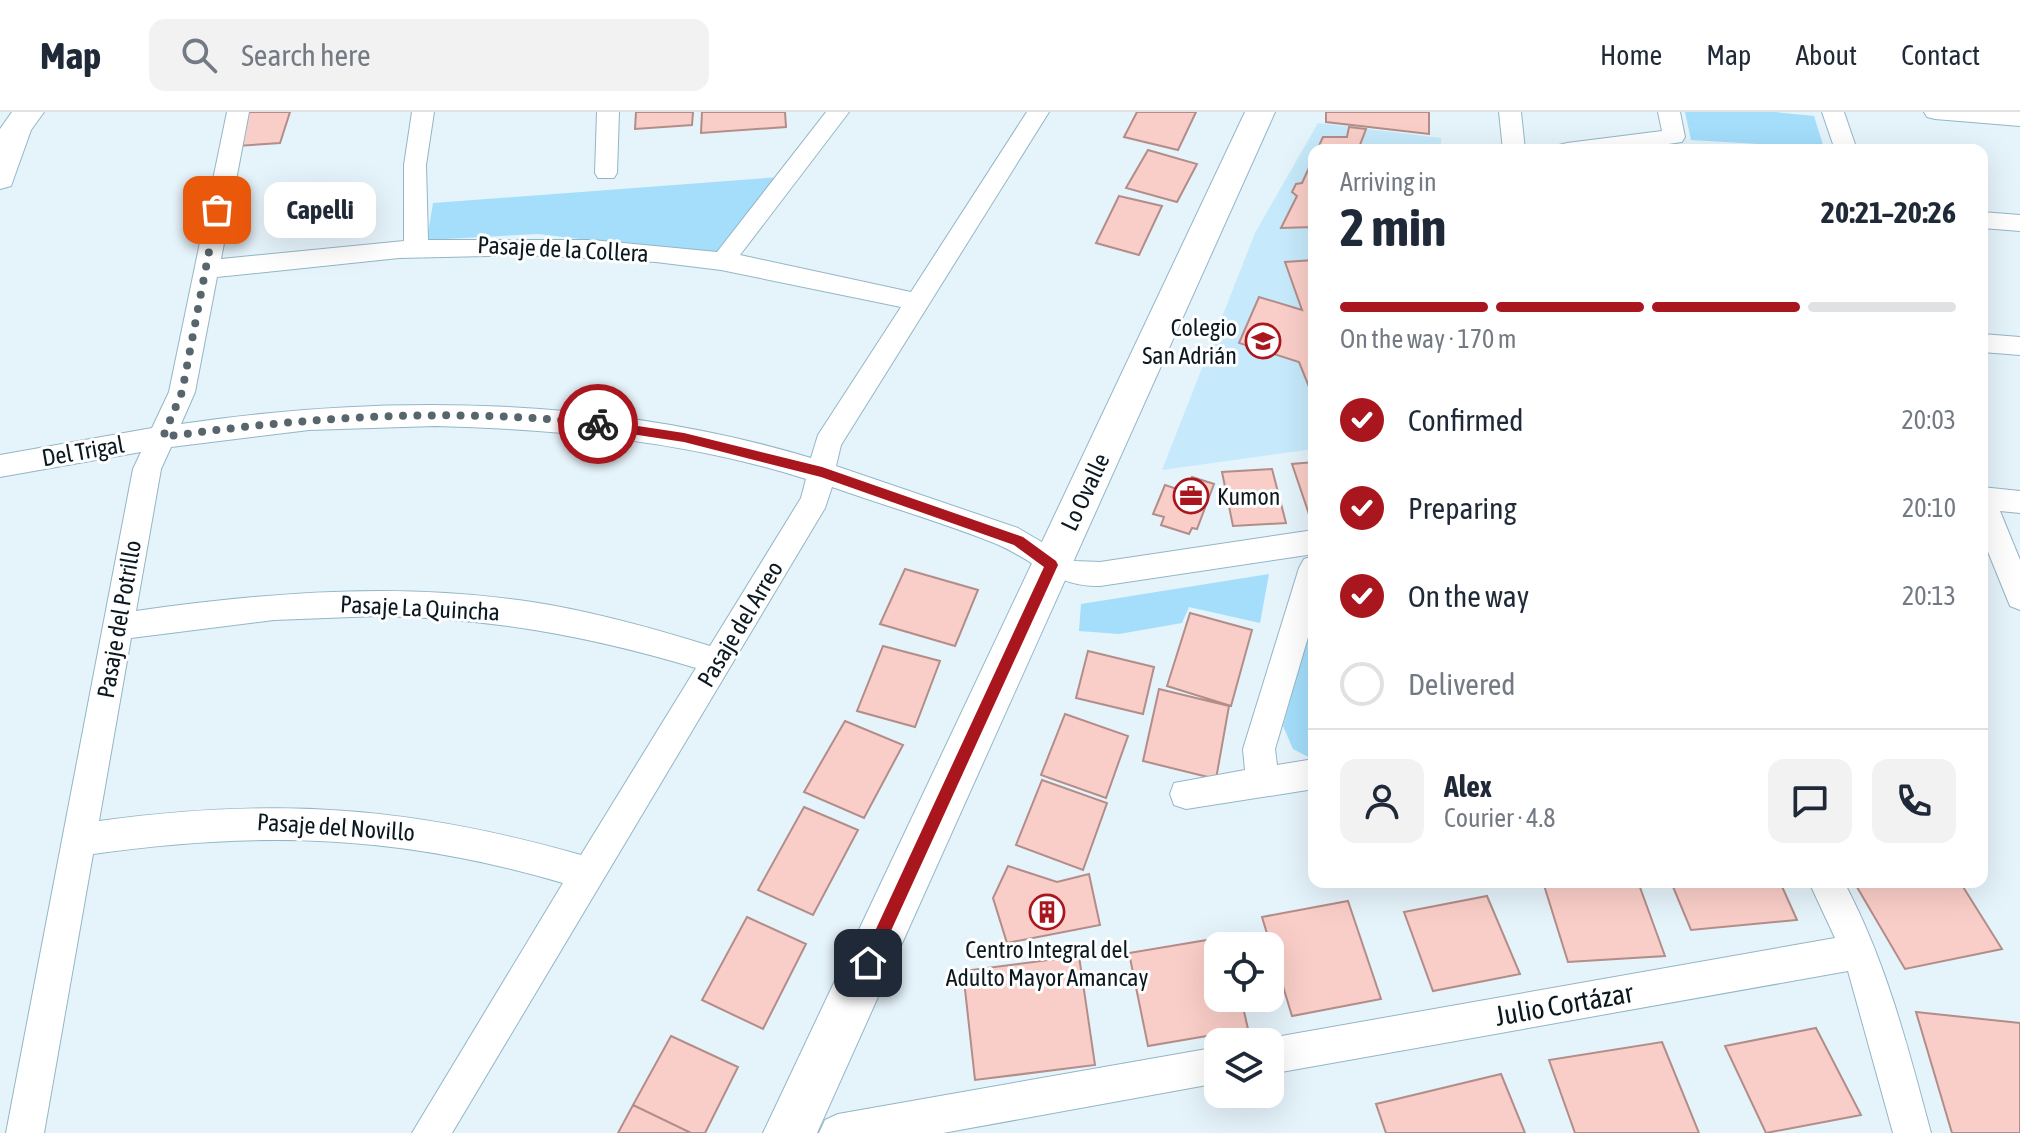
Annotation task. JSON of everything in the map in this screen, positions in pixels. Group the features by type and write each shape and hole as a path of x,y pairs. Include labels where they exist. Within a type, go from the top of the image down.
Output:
{"street":[{"name":"Pasaje del Potrillo","path":"25,1133 147,469 182,392 238,112"},
{"path":"416,246 415,165 423,112"},
{"path":"606,173 608,112"},
{"path":"723,261 838,112"},
{"name":"Pasaje del Arreo","path":"431,1133 815,500 828,443 1038,112"},
{"name":"Lo Ovalle","path":"790,1133 1260,112"},
{"path":"1510,112 1513,144"},
{"path":"1616,144 1674,137 1669,112"},
{"path":"1833,112 1844,144"},
{"path":"1935,112 2013,116"},
{"path":"0,178 16,117"},
{"path":"1988,220 2020,223"},
{"name":"Pasaje de la Collera","path":"206,270 322,253 416,246 558,247 723,261 917,302"},
{"path":"1988,343 2020,346"},
{"name":"Del Trigal","path":"0,466 163,437 337,417 499,415 562,420 684,437 822,472 1018,541 1051,565"},
{"path":"1988,500 2020,502"},
{"path":"1988,515 2020,597"},
{"path":"1051,565 1061,571 1086,576 1308,543"},
{"path":"1262,782 1259,749 1308,588"},
{"name":"Pasaje La Quincha","path":"118,627 211,613 311,604 428,604 583,624 717,661"},
{"path":"1186,794 1308,775"},
{"name":"Pasaje del Novillo","path":"79,840 222,822 327,821 449,836 518,852 588,874"},
{"path":"1829,888 1859,951 1879,1007 1912,1133"},
{"name":"Julio Cortázar","path":"1284,1054 1859,951"},
{"path":"838,1133 1204,1068"}],"shaded area":[{"path":"1685,112 1774,112 1814,116 1823,144 1758,144 1691,140"},
{"name":"Colegio San Adrián","path":"1318,123 1441,138 1441,144 1308,144 1308,450 1162,470 1255,233"},
{"path":"780,177 717,255 538,234 427,240 433,203"},
{"path":"1269,574 1260,623 1189,607 1182,623 1119,634 1079,631 1081,604"},
{"path":"1308,636 1308,757 1293,749 1283,726"}],"building":[{"path":"249,112 290,112 280,143 236,146"},
{"path":"636,112 693,112 692,125 635,129"},
{"path":"702,112 785,112 786,127 701,133"},
{"path":"1137,112 1196,112 1178,150 1124,137"},
{"path":"1326,112 1429,112 1429,134 1326,122"},
{"path":"1349,127 1366,129 1360,144 1320,144 1323,137 1347,137"},
{"path":"1148,150 1197,164 1177,202 1126,188"},
{"path":"1308,170 1308,227 1281,228 1297,196 1292,192 1296,184 1302,183"},
{"path":"1119,196 1162,206 1139,255 1096,243"},
{"path":"1308,260 1308,384 1299,362 1239,343 1259,297 1302,310 1285,262"},
{"path":"1308,463 1308,511 1292,464"},
{"path":"1272,469 1286,523 1233,526 1222,472"},
{"path":"1192,477 1214,484 1197,529 1192,528 1189,534 1161,525 1164,517 1153,514 1165,485 1186,492"},
{"path":"905,569 978,590 955,646 880,624"},
{"path":"1190,613 1252,630 1231,706 1167,686"},
{"path":"883,646 940,661 915,727 857,711"},
{"path":"1088,651 1154,667 1143,714 1076,698"},
{"path":"1159,689 1229,706 1216,779 1143,761"},
{"path":"1065,714 1128,736 1106,798 1041,775"},
{"path":"845,721 903,745 864,818 804,792"},
{"path":"1042,780 1107,803 1083,870 1016,845"},
{"path":"804,807 858,830 813,915 758,890"},
{"name":"Centro Integral del Adulto Mayor Amancay","path":"1008,866 1057,882 1089,874 1100,925 1007,943 993,898"},
{"path":"1545,888 1640,888 1665,956 1568,962"},
{"path":"1674,888 1783,888 1797,920 1691,930"},
{"path":"1858,888 1964,888 2002,949 1905,969"},
{"path":"1487,896 1520,974 1433,991 1404,912"},
{"path":"1348,901 1381,999 1292,1016 1284,990 1284,932 1267,932 1262,917"},
{"path":"747,917 806,944 763,1029 702,1000"},
{"path":"1204,940 1204,1012 1244,1012 1248,1028 1204,1028 1204,1036 1148,1046 1129,953"},
{"path":"1079,956 1095,1065 975,1080 963,971"},
{"path":"1916,1012 2020,1023 2020,1133 1952,1133"},
{"path":"1816,1028 1861,1115 1766,1133 1725,1046"},
{"path":"671,1036 738,1067 705,1133 691,1133 633,1105"},
{"path":"1662,1042 1699,1133 1575,1133 1549,1060"},
{"path":"1501,1074 1525,1133 1386,1133 1376,1104"},
{"path":"633,1105 691,1133 618,1133"}],"way so far":[{"path":"217,210 182,392 163,437 322,418 382,415 499,415 598,424"}],"place":[{"name":"Capelli","path":"217,210"},
{"name":"Colegio San Adrián","path":"1263,341"},
{"name":"Kumon","path":"1191,496"},
{"name":"Centro Integral del Adulto Mayor Amancay","path":"1047,912"}],"route":[{"path":"598,424 684,437 822,472 1018,541 1051,565 868,963"}]}
